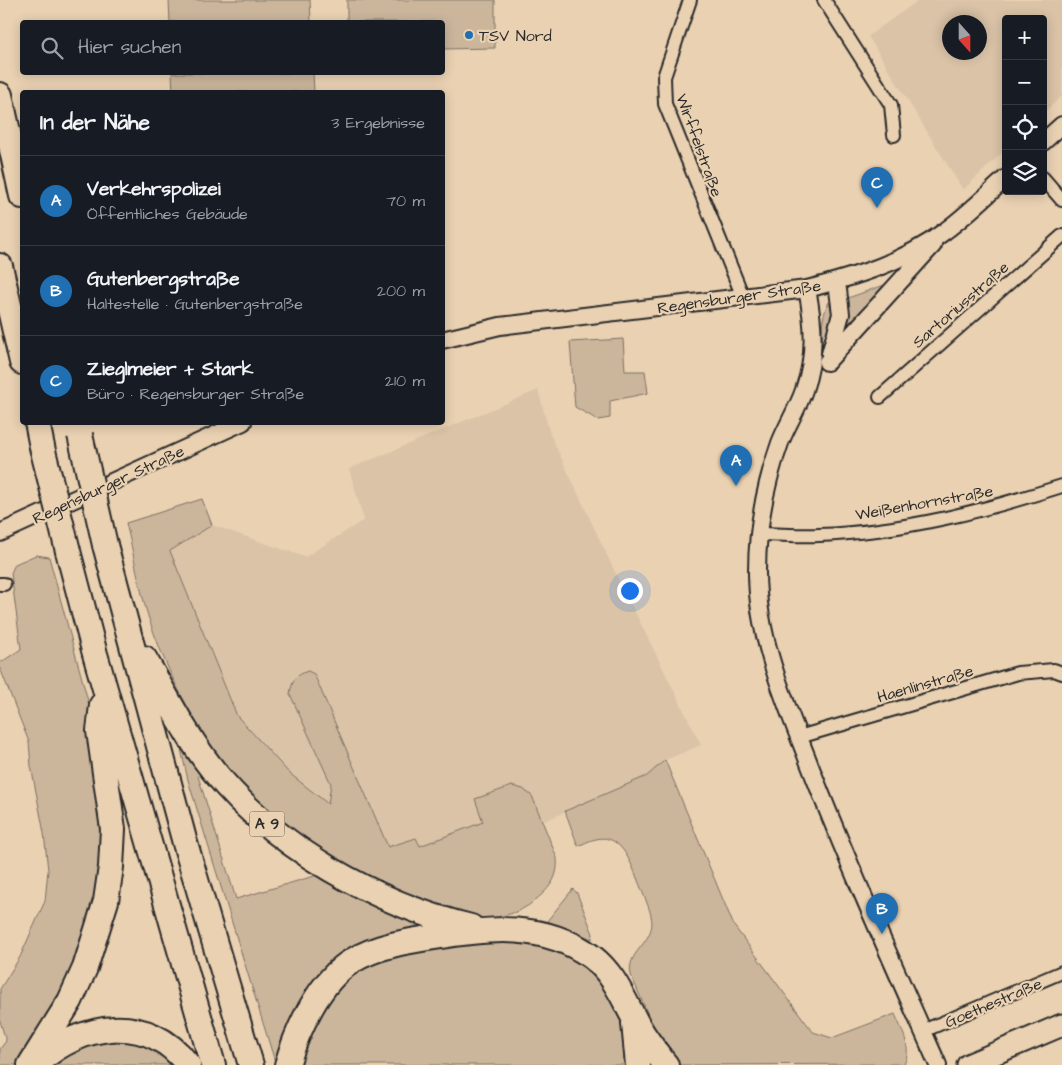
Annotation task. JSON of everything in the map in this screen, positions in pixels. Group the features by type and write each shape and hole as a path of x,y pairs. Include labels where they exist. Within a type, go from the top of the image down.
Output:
{"highway":[{"path":"0,95 20,187"},
{"path":"0,266 20,353"},
{"path":"38,425 95,654 213,1065"},
{"name":"A 9","path":"78,429 127,630 185,843 251,1065"},
{"name":"A 9","path":"127,630 193,743 213,771 277,833 313,858 381,895 425,914 482,930"},
{"path":"95,654 102,705 135,828 205,1065"},
{"path":"30,1065 70,1001 85,968 106,901 111,867 113,829 99,731 102,705"},
{"name":"A 9","path":"288,1065 296,1038 308,1014 328,984 353,960 405,941 482,930 532,932 551,936 581,949 605,969 634,1018 666,1065"},
{"name":"A 9","path":"634,1018 638,1065"},
{"path":"35,1065 47,1054 78,1036 103,1029 117,1028 132,1030 158,1039 179,1052 188,1065"}],"main road":[{"path":"968,1065 1062,1025"}],"street":[{"name":"Wirffelstraße","path":"690,0 664,77 666,104 743,297"},
{"path":"824,0 890,105 894,135"},
{"path":"1047,138 1062,125"},
{"name":"Regensburger Straße","path":"445,339 500,326 807,289 837,282 898,259 943,233 1002,181"},
{"path":"1047,183 1062,200"},
{"path":"804,391 827,362 943,233"},
{"name":"Sartoriusstraße","path":"880,397 1062,236"},
{"path":"827,362 841,314 837,282"},
{"path":"807,289 814,322 813,355 804,391 780,442 768,480 758,534 757,574 760,608 767,644 799,737 830,818 938,1065"},
{"name":"Regensburger Straße","path":"0,533 235,425"},
{"name":"Weißenhornstraße","path":"758,534 819,535 890,528 998,506 1062,486"},
{"name":"Haenlinstraße","path":"799,737 1018,673 1054,670 1062,673"},
{"name":"Goethestraße","path":"923,1032 1062,972"}],"shaded area":[{"path":"169,0 310,0 311,20 170,20"},
{"name":"TSV Nord","path":"347,0 495,0 495,48 445,49 445,20 347,20"},
{"path":"919,0 1062,0 1062,96 1047,109 1047,15 1002,15 1002,153 963,190 868,36"},
{"path":"172,75 313,75 314,90 173,90"},
{"path":"887,284 847,328 848,298"},
{"path":"829,302 832,314 823,350 822,326 824,313"},
{"path":"623,339 625,371 645,371 648,393 610,401 610,418 598,420 575,407 570,342"},
{"path":"538,390 550,434 613,568 701,745 665,760 647,776 542,822 392,856 289,773 237,716 170,551 212,525 305,557 364,520 349,469"},
{"path":"202,499 212,525 170,551 237,716 289,773 328,804 331,784 290,694 293,682 300,674 308,671 314,674 388,847 416,838 420,846 483,822 475,799 512,786 523,789 532,796 557,858 554,878 548,888 538,898 518,911 501,916 483,918 458,914 398,890 356,870 297,834 260,803 226,764 199,726 166,663 145,607 126,523"},
{"path":"36,555 49,557 88,701 99,759 106,854 77,972 19,1065 0,1065 0,1049 6,1041 0,1021 0,989 20,957 45,901 48,870 44,833 31,766 29,742 0,668 0,663 21,649 11,573 15,564"},
{"path":"175,723 209,772 198,776 236,899 328,872 441,928 368,946 276,1065 188,780"},
{"path":"665,760 734,926 813,1032 832,1038 895,1014 907,1045 904,1064 676,1065 662,1047 631,975 630,967 632,961 647,938 652,924 650,910 634,871 626,854 613,841 605,838 596,839 578,846 565,811 647,776"},
{"path":"573,889 577,893 593,934 592,939 547,921"},
{"path":"486,942 524,944 541,948 573,960 587,970 600,983 622,1020 630,1065 298,1065 300,1049 326,1000 357,969 401,951"},
{"path":"101,1039 150,1043 178,1065 48,1065 59,1055"}],"place":[{"name":"TSV Nord","path":"469,35"},
{"name":"Zieglmeier + Stark","path":"877,208"},
{"name":"Verkehrspolizei","path":"736,486"},
{"name":"Gutenbergstraße","path":"882,934"}]}
